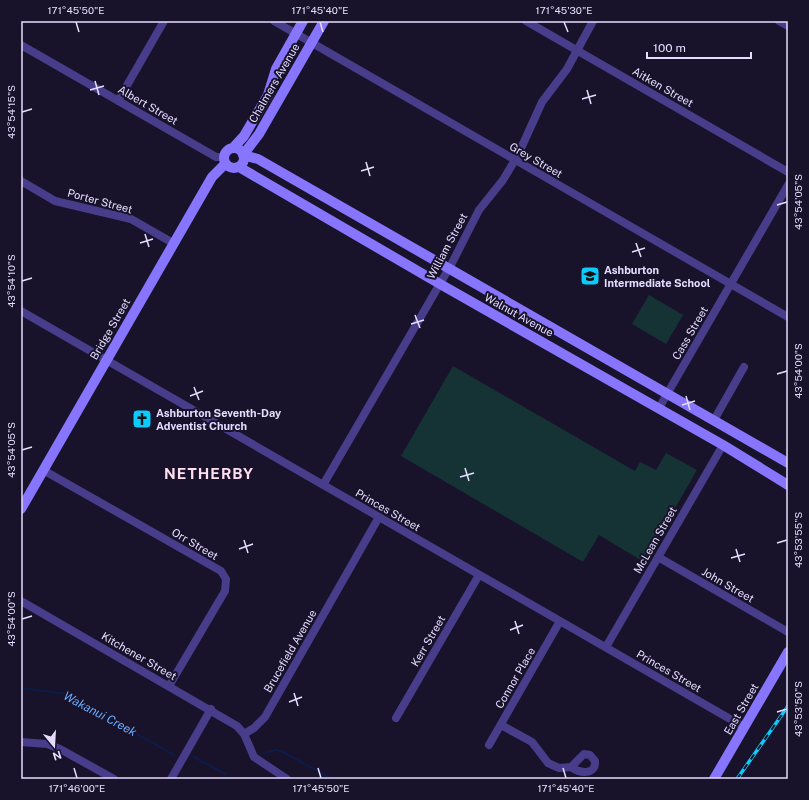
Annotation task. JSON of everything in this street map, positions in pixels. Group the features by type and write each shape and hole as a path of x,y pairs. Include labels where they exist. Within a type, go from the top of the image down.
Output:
{"street":[{"path":"118,100 164,21"},
{"name":"Grey Street","path":"274,21 788,317"},
{"name":"Chalmers Avenue","path":"233,148 244,136 268,95 276,69 303,21"},
{"name":"Chalmers Avenue","path":"243,155 259,134 324,21"},
{"name":"Aitken Street","path":"526,21 788,172"},
{"name":"William Street","path":"323,485 449,269 479,210 503,180 542,102 567,69 578,51 592,21"},
{"path":"779,21 788,26"},
{"name":"Albert Street","path":"21,45 216,157 224,160"},
{"path":"258,159 256,148 259,134"},
{"path":"233,148 239,150 243,155 243,162 239,167 232,169 224,160 226,152 233,148"},
{"name":"Walnut Avenue","path":"243,155 258,159 668,393 788,464"},
{"name":"Bridge Street","path":"21,509 173,244 212,177 224,160"},
{"name":"Walnut Avenue","path":"239,167 440,284 659,408 788,484"},
{"name":"Porter Street","path":"21,181 55,201 131,219 173,244"},
{"name":"Cass Street","path":"659,408 788,185"},
{"name":"Princes Street","path":"21,311 744,727"},
{"path":"714,420 744,367"},
{"name":"McLean Street","path":"606,647 723,445"},
{"name":"Orr Street","path":"43,470 221,571 226,579 225,591 169,686"},
{"name":"Brucefield Avenue","path":"244,734 254,728 265,717 380,517"},
{"name":"John Street","path":"658,557 788,632"},
{"name":"Kerr Street","path":"396,718 479,575"},
{"name":"Kitchener Street","path":"21,601 211,709 237,726 244,734"},
{"name":"Connor Place","path":"489,745 560,621"},
{"name":"East Street","path":"714,779 788,652"},
{"path":"171,779 211,709"},
{"path":"501,725 532,742 548,763 559,768 571,767"},
{"path":"244,734 254,757 287,779"},
{"path":"21,742 47,744 60,748 114,779"}],"green space":[{"path":"649,295 683,315 666,344 632,324"},
{"path":"453,366 635,471 640,462 656,470 666,453 697,470 644,562 599,535 583,562 401,456"}],"waterway":[{"name":"Wakanui Creek","path":"21,688 66,694 174,755"},
{"name":"Wakanui Creek","path":"264,753 276,750 283,752 332,779"},
{"name":"Wakanui Creek","path":"194,757 225,774"}],"railway":[{"path":"737,779 788,706"}],"place":[{"name":"Ashburton Intermediate School","path":"590,276"},
{"name":"Ashburton Seventh-Day Adventist Church","path":"142,419"}],"district":[{"name":"NETHERBY","path":"209,473"}]}
